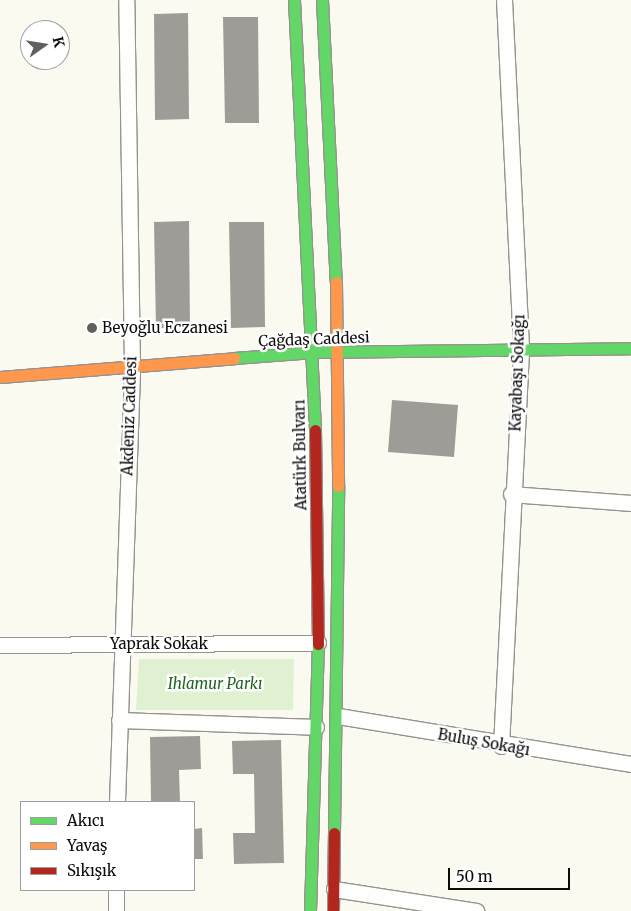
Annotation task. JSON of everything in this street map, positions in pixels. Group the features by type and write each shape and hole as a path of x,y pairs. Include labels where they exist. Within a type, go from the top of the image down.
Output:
{"street":[{"name":"Akdeniz Caddesi","path":"117,801 120,644 132,364 126,0"},
{"name":"Atatürk Bulvarı","path":"294,0 314,352 318,643 310,911"},
{"path":"322,0 340,352 338,716 333,911"},
{"name":"Kayabaşı Sokağı","path":"501,746 511,494 521,347 504,0"},
{"name":"Çağdaş Caddesi","path":"0,377 132,364 314,352 521,347 631,348"},
{"path":"511,494 631,503"},
{"name":"Yaprak Sokak","path":"0,645 318,643"},
{"name":"Buluş Sokağı","path":"338,716 501,746 631,764"},
{"path":"118,720 316,727"},
{"path":"334,889 476,911"},
{"path":"116,891 116,911"}],"green space":[{"name":"Ihlamur Parkı","path":"139,659 294,659 293,710 136,710"}],"building":[{"path":"188,13 189,119 155,120 154,14"},
{"path":"223,17 258,17 259,123 225,123"},
{"path":"189,221 190,328 156,328 154,222"},
{"path":"229,222 264,222 265,327 231,328"},
{"path":"392,400 458,405 454,457 388,452"},
{"path":"200,736 201,769 179,770 180,801 151,801 150,737"},
{"path":"281,740 284,863 234,864 233,833 255,833 254,774 233,774 232,741"},
{"path":"202,828 203,859 195,859 195,829"}],"traffic: fast":[{"path":"294,0 315,430"},
{"path":"322,0 336,282"},
{"path":"234,358 314,352 631,348"},
{"path":"334,833 338,486"},
{"path":"310,911 318,644"}],"traffic: slow":[{"path":"336,282 338,486"},
{"path":"0,377 234,358"}],"traffic: jam":[{"path":"315,430 318,644"},
{"path":"333,911 334,833"}],"place":[{"name":"Beyoğlu Eczanesi","path":"92,328"}]}
